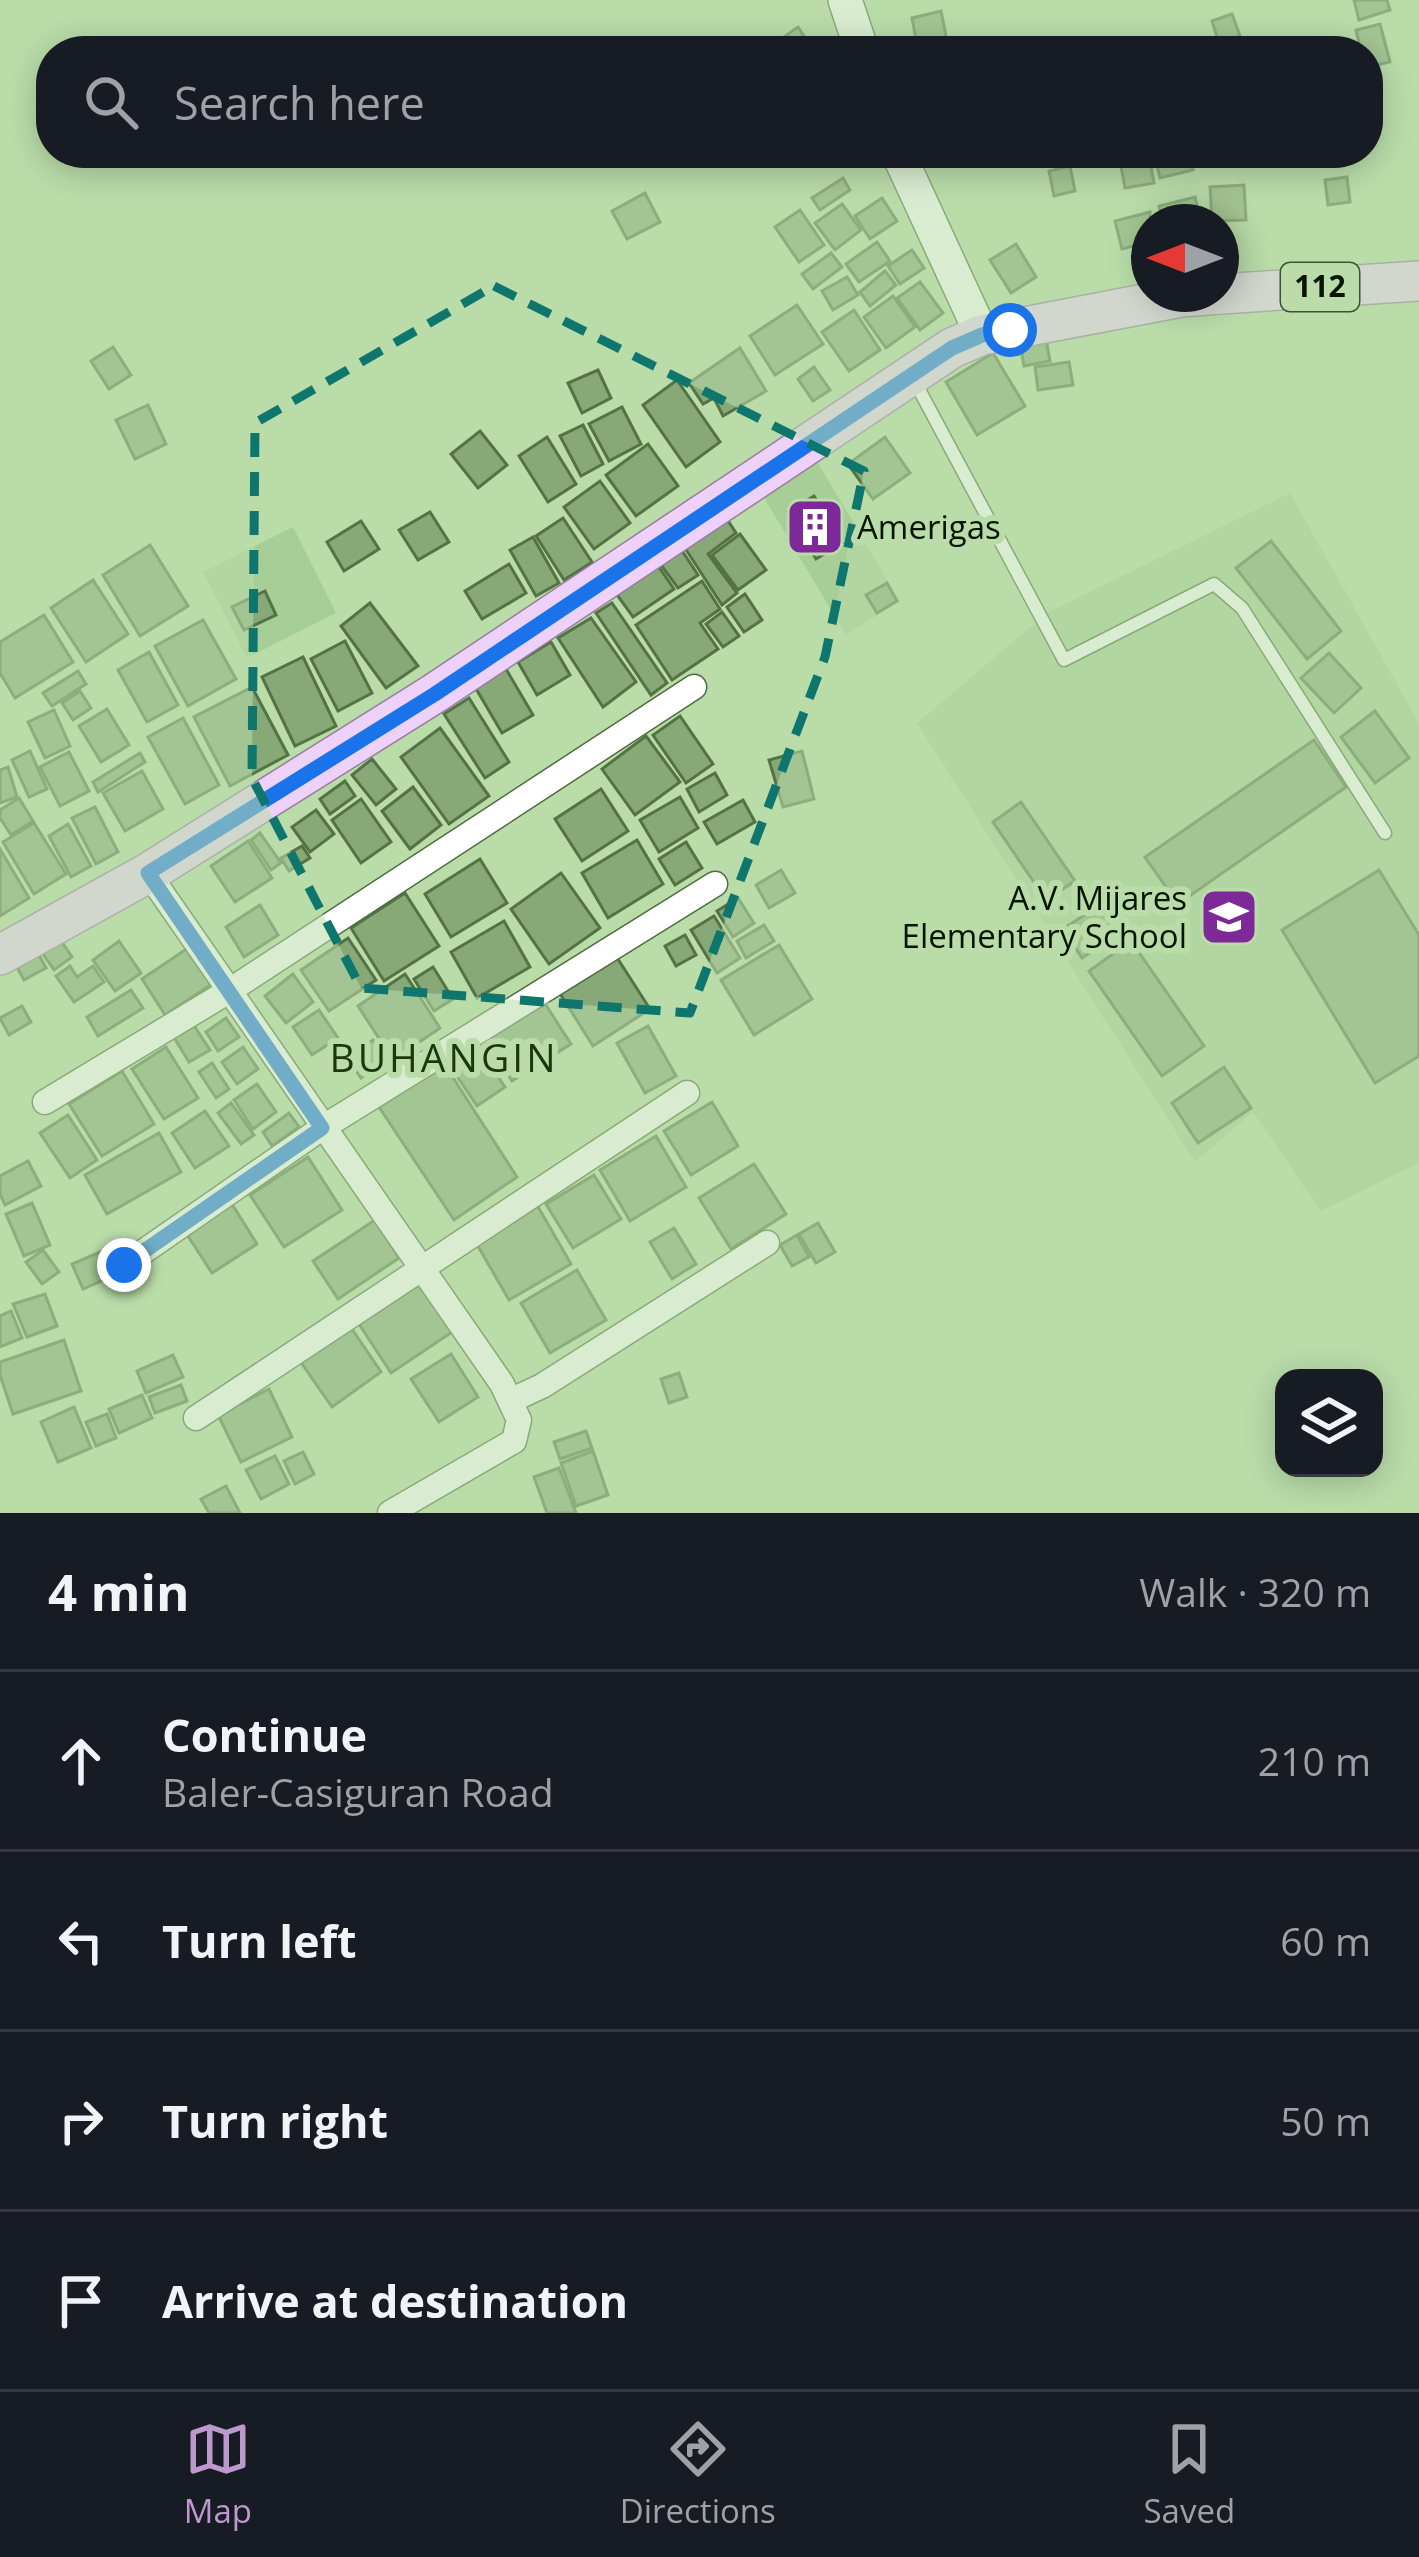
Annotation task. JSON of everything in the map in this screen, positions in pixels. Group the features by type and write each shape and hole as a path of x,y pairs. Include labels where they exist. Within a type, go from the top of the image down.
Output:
{"main road":[{"name":"112","path":"1239,293 1419,281"},
{"name":"112","path":"0,955 148,873 435,694 952,348 982,335 1131,306"}],"street":[{"path":"845,0 857,36"},
{"path":"905,168 982,335"},
{"path":"45,1102 229,991 694,687"},
{"path":"148,873 512,1400 519,1420 514,1441 390,1513"},
{"path":"124,1265 322,1128 715,884"},
{"path":"196,1418 687,1093"},
{"path":"512,1400 542,1386 767,1243"}],"lane":[{"path":"912,376 1064,660 1214,584 1242,608 1384,833"}],"highlighted area":[{"path":"494,286 864,471 825,657 690,1013 361,988 252,778 255,423"}],"shaded area":[{"path":"812,453 900,601 846,635 757,486"},
{"name":"A.V. Mijares Elementary School","path":"1290,493 1419,723 1419,1163 1321,1211 1253,1112 1195,1162 917,723 1047,613"},
{"path":"293,527 336,613 247,658 203,572"}],"building":[{"path":"1354,0 1387,0 1390,10 1359,20"},
{"path":"941,11 946,36 915,36 912,18"},
{"path":"1232,14 1240,36 1217,36 1212,21"},
{"path":"1380,24 1390,62 1383,64 1383,36 1357,36 1356,30"},
{"path":"1070,168 1075,191 1054,196 1049,171"},
{"path":"1121,168 1151,168 1154,183 1125,188"},
{"path":"1158,168 1193,168 1193,170 1160,178"},
{"path":"1347,177 1350,202 1328,205 1325,180"},
{"path":"843,178 850,190 820,210 812,198"},
{"path":"1244,185 1246,220 1239,220 1239,204 1211,204 1210,187"},
{"path":"645,193 660,222 627,239 612,211"},
{"path":"1195,197 1197,204 1167,204"},
{"path":"882,198 897,221 870,239 855,216"},
{"path":"842,204 861,230 835,250 815,223"},
{"path":"800,210 824,245 799,262 775,227"},
{"path":"1131,217 1131,247 1122,249 1115,221"},
{"path":"877,242 890,261 859,282 846,264"},
{"path":"1016,244 1036,277 1011,293 990,260"},
{"path":"912,250 924,268 900,284 888,266"},
{"path":"831,253 842,267 813,289 802,274"},
{"path":"885,271 896,285 870,306 860,292"},
{"path":"847,277 858,295 833,310 822,291"},
{"path":"920,282 943,313 920,330 897,298"},
{"path":"893,296 915,327 886,348 864,317"},
{"path":"797,305 823,344 775,375 750,336"},
{"path":"854,310 880,350 849,371 822,332"},
{"path":"1045,333 1050,361 1024,366 1019,338"},
{"path":"113,347 131,375 109,389 91,361"},
{"path":"740,348 766,391 723,416 714,398 703,404 689,383"},
{"path":"993,353 1025,406 977,435 946,382"},
{"path":"1069,362 1073,385 1038,390 1035,367"},
{"path":"814,367 830,390 813,401 798,379"},
{"path":"598,370 611,398 582,413 568,383"},
{"path":"677,380 720,442 686,467 643,405"},
{"path":"148,405 166,444 135,459 116,420"},
{"path":"622,407 641,444 609,461 589,424"},
{"path":"583,425 603,464 581,476 560,436"},
{"path":"480,431 507,465 478,488 451,454"},
{"path":"547,437 576,484 548,502 519,456"},
{"path":"885,437 910,473 873,499 848,464"},
{"path":"648,444 678,486 636,516 606,475"},
{"path":"600,481 630,523 594,549 564,507"},
{"name":"Amerigas","path":"814,496 842,543 816,559 788,512"},
{"path":"430,512 449,542 418,560 399,530"},
{"path":"725,516 736,533 708,554 737,593 722,605 683,545"},
{"path":"563,518 592,562 564,580 536,536"},
{"path":"361,521 379,549 344,571 327,542"},
{"path":"740,534 766,570 738,590 712,555"},
{"path":"533,537 559,583 536,596 510,550"},
{"path":"1271,541 1341,631 1307,659 1236,568"},
{"path":"150,545 188,606 140,636 103,575"},
{"path":"679,546 698,575 678,588 658,561"},
{"path":"656,563 674,589 633,617 615,592"},
{"path":"509,564 526,593 482,619 465,591"},
{"path":"93,580 128,634 86,662 51,608"},
{"path":"702,581 720,609 700,623 718,649 672,680 636,625"},
{"path":"887,583 897,601 877,613 866,595"},
{"path":"265,591 276,615 244,630 232,607"},
{"path":"745,594 762,620 744,632 727,607"},
{"path":"370,603 418,666 386,688 341,626"},
{"path":"612,603 667,683 651,695 596,613"},
{"path":"722,612 739,636 723,647 706,624"},
{"path":"44,615 73,662 15,698 0,673 0,642"},
{"path":"591,618 636,682 603,707 558,638"},
{"path":"203,620 236,679 188,706 155,646"},
{"path":"345,641 372,693 338,711 311,659"},
{"path":"551,642 570,675 537,695 518,662"},
{"path":"149,652 178,705 147,722 118,670"},
{"path":"1329,653 1361,688 1334,713 1301,678"},
{"path":"303,657 336,726 295,746 262,677"},
{"path":"506,669 533,715 502,733 475,687"},
{"path":"78,671 86,684 52,706 43,693"},
{"path":"252,687 288,755 230,786 194,717"},
{"path":"80,691 91,708 73,720 62,703"},
{"path":"469,698 509,762 485,778 444,714"},
{"path":"107,709 129,745 101,762 79,726"},
{"path":"54,710 70,746 45,758 28,722"},
{"path":"1375,711 1409,758 1375,783 1341,737"},
{"path":"680,716 713,764 686,783 653,735"},
{"path":"183,718 219,785 185,804 148,737"},
{"path":"440,728 489,796 449,824 401,757"},
{"path":"646,736 680,782 635,815 602,769"},
{"path":"1314,740 1346,787 1178,904 1145,857"},
{"path":"30,751 47,789 29,797 12,760"},
{"path":"802,751 814,799 783,807 769,760"},
{"path":"69,752 89,791 60,806 40,767"},
{"path":"140,753 145,762 98,792 93,782"},
{"path":"372,759 396,789 376,805 352,775"},
{"path":"8,767 17,797 0,803 0,770"},
{"path":"142,771 163,809 125,831 103,793"},
{"path":"715,773 727,795 699,812 687,789"},
{"path":"345,781 355,796 330,814 320,799"},
{"path":"413,787 441,825 410,849 382,811"},
{"path":"601,789 628,831 582,861 555,819"},
{"path":"680,797 698,828 659,852 640,820"},
{"path":"19,798 33,821 11,835 0,810"},
{"path":"361,799 391,842 361,863 332,820"},
{"path":"743,800 755,822 717,844 704,822"},
{"path":"1021,802 1075,881 1046,900 993,822"},
{"path":"95,807 118,852 96,864 72,818"},
{"path":"316,810 334,834 310,852 292,827"},
{"path":"34,823 66,874 34,894 3,842"},
{"path":"68,824 91,866 71,877 49,836"},
{"path":"260,833 281,863 271,870 251,840"},
{"path":"637,840 663,884 608,918 582,873"},
{"path":"248,841 272,878 235,902 211,866"},
{"path":"686,842 702,868 675,885 659,859"},
{"path":"302,846 310,858 289,871 281,858"},
{"path":"0,849 29,898 0,916"},
{"path":"480,859 507,903 451,937 425,894"},
{"path":"781,870 795,893 769,908 756,885"},
{"path":"1379,870 1419,935 1419,1056 1375,1083 1282,930"},
{"path":"561,873 600,928 549,964 511,909"},
{"path":"405,893 439,946 384,981 351,928"},
{"path":"738,898 754,923 733,937 717,911"},
{"path":"1109,899 1128,928 1082,958 1063,929"},
{"path":"260,905 278,935 244,957 226,927"},
{"path":"714,916 740,958 717,973 691,930"},
{"path":"504,921 530,967 477,998 451,952"},
{"path":"764,925 774,941 746,958 737,941"},
{"path":"55,932 72,957 54,970 37,945"},
{"path":"685,935 696,955 676,966 665,946"},
{"path":"348,938 376,980 329,1011 301,970"},
{"path":"119,941 141,973 115,991 93,960"},
{"path":"1131,941 1204,1046 1162,1076 1089,971"},
{"path":"779,945 812,999 754,1035 721,980"},
{"path":"34,946 46,968 24,980 12,958"},
{"path":"188,948 212,984 165,1015 142,979"},
{"path":"616,956 650,1009 593,1046 559,992"},
{"path":"70,966 77,977 93,966 104,982 74,1002 56,976"},
{"path":"433,967 453,999 434,1011 414,979"},
{"path":"293,974 313,1002 286,1023 265,996"},
{"path":"405,974 440,1028 393,1060 358,1006"},
{"path":"131,990 143,1008 98,1036 87,1017"},
{"path":"542,999 571,1044 512,1081 484,1037"},
{"path":"22,1006 31,1022 9,1035 0,1018"},
{"path":"319,1010 338,1038 312,1055 293,1027"},
{"path":"189,1018 210,1050 189,1062 170,1031"},
{"path":"226,1018 239,1037 218,1051 206,1032"},
{"path":"648,1026 676,1076 645,1093 617,1043"},
{"path":"373,1040 387,1061 361,1078 347,1057"},
{"path":"474,1041 505,1087 477,1106 446,1060"},
{"path":"166,1047 198,1098 164,1119 132,1069"},
{"path":"243,1047 258,1069 237,1084 222,1062"},
{"path":"441,1059 517,1177 454,1220 375,1101"},
{"path":"212,1063 229,1089 216,1098 199,1072"},
{"path":"1224,1067 1251,1108 1198,1143 1172,1103"},
{"path":"122,1071 154,1124 102,1156 69,1104"},
{"path":"257,1084 276,1112 253,1129 234,1100"},
{"path":"712,1102 738,1146 691,1175 664,1131"},
{"path":"231,1103 254,1135 241,1144 218,1113"},
{"path":"205,1111 229,1146 195,1168 172,1133"},
{"path":"289,1113 299,1127 272,1146 263,1132"},
{"path":"68,1115 97,1160 70,1178 40,1133"},
{"path":"159,1133 181,1172 107,1214 85,1175"},
{"path":"656,1136 686,1187 630,1221 600,1170"},
{"path":"308,1157 342,1210 284,1247 250,1195"},
{"path":"28,1161 41,1186 5,1205 0,1176"},
{"path":"754,1164 786,1214 731,1249 699,1198"},
{"path":"594,1175 621,1219 573,1248 546,1204"},
{"path":"230,1201 257,1244 212,1273 184,1230"},
{"path":"32,1203 50,1245 24,1256 6,1214"},
{"path":"537,1205 571,1264 509,1300 475,1241"},
{"path":"375,1220 399,1258 338,1299 313,1261"},
{"path":"818,1223 835,1252 816,1263 799,1234"},
{"path":"674,1228 696,1264 672,1279 650,1242"},
{"path":"797,1235 809,1257 792,1266 780,1245"},
{"path":"107,1249 117,1274 83,1289 72,1264"},
{"path":"43,1250 59,1272 42,1284 26,1262"},
{"path":"577,1270 606,1320 550,1353 521,1303"},
{"path":"421,1278 455,1330 391,1373 357,1321"},
{"path":"45,1294 57,1326 27,1337 13,1304"},
{"path":"11,1311 22,1338 0,1347 0,1316"},
{"path":"350,1326 381,1372 332,1407 300,1361"},
{"path":"64,1340 81,1391 13,1414 0,1362"},
{"path":"451,1354 478,1397 439,1422 411,1379"},
{"path":"173,1355 183,1377 146,1393 137,1371"},
{"path":"679,1373 687,1397 669,1403 661,1379"},
{"path":"181,1385 187,1401 155,1413 149,1397"},
{"path":"269,1389 292,1437 241,1462 218,1415"},
{"path":"142,1395 152,1418 119,1433 109,1409"},
{"path":"74,1407 91,1448 58,1462 41,1422"},
{"path":"107,1414 116,1438 96,1446 86,1422"},
{"path":"586,1431 592,1448 560,1459 554,1442"},
{"path":"593,1451 608,1495 576,1506 561,1463"},
{"path":"303,1452 314,1474 295,1484 284,1461"},
{"path":"275,1456 289,1484 261,1499 246,1470"},
{"path":"559,1468 576,1513 547,1513 534,1477"},
{"path":"226,1486 240,1513 209,1513 201,1499"}],"place":[{"name":"Amerigas","path":"815,527"},
{"name":"A.V. Mijares Elementary School","path":"1229,917"}],"district":[{"name":"BUHANGIN","path":"444,1058"}],"route":[{"path":"124,1265 322,1128 148,873 435,694 952,348 1010,330"}]}
